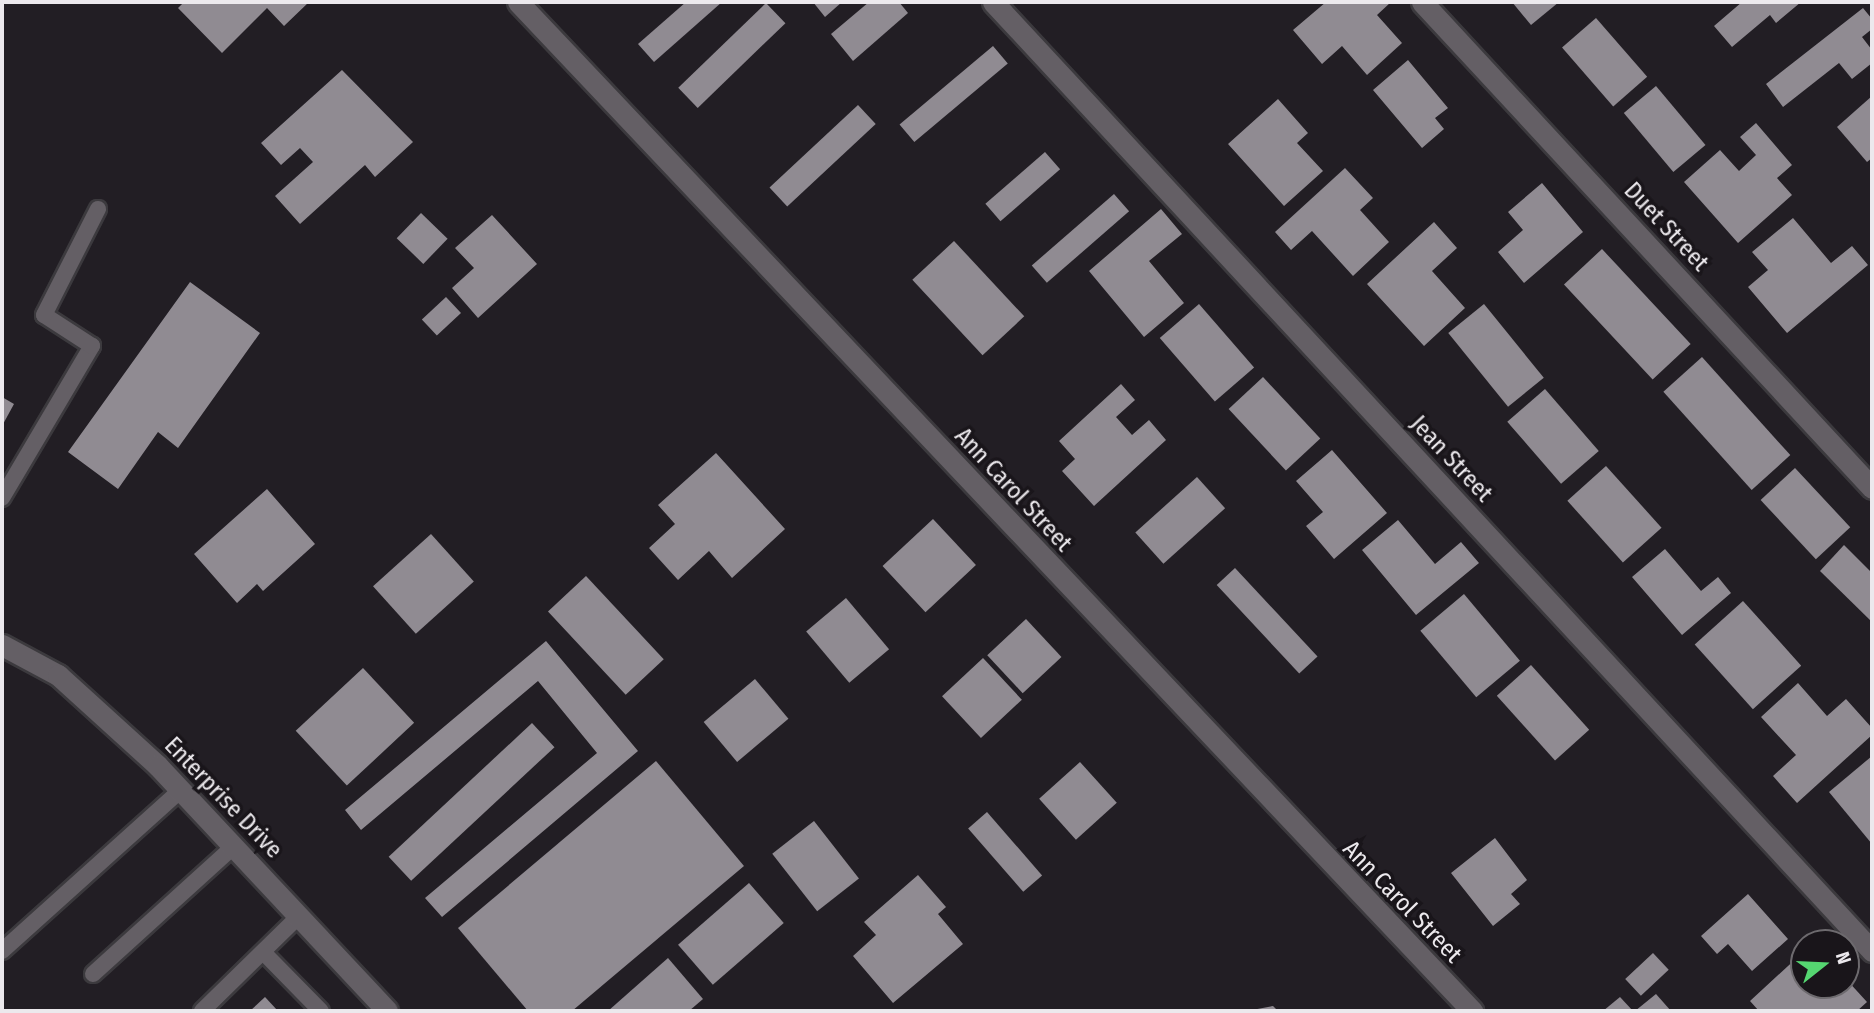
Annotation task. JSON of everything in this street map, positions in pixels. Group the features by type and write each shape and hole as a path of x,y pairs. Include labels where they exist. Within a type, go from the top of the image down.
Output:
{"street":[{"name":"Ann Carol Street","path":"518,2 1472,1011"},
{"name":"Jean Street","path":"993,2 1872,951"},
{"name":"Duet Street","path":"1422,2 1872,488"},
{"name":"Enterprise Drive","path":"2,645 58,675 181,790 387,1011"}],"lane":[{"path":"2,498 92,346 44,315 98,209"},
{"path":"2,951 181,790"},
{"path":"93,974 233,847"},
{"path":"202,1011 299,916"},
{"path":"264,953 321,1011"}],"building":[{"path":"184,2 309,2 284,26 267,8 222,53 178,8"},
{"path":"686,2 722,2 654,62 638,44"},
{"path":"813,2 842,2 825,17"},
{"path":"869,2 899,2 908,13 853,61 831,34"},
{"path":"1326,2 1391,2 1377,15 1402,43 1367,75 1342,46 1322,64 1293,30"},
{"path":"1512,2 1559,2 1531,25"},
{"path":"1742,2 1801,2 1776,23 1770,15 1732,47 1714,26"},
{"path":"766,3 785,23 698,108 678,88"},
{"path":"1863,8 1872,19 1872,29 1862,37 1872,50 1872,63 1852,79 1839,63 1783,107 1766,84"},
{"path":"1596,18 1647,77 1613,106 1562,48"},
{"path":"993,46 1008,64 914,142 900,124"},
{"path":"1408,60 1448,108 1435,118 1444,129 1422,148 1373,90"},
{"path":"342,70 413,142 375,177 365,165 300,224 275,196 313,162 300,148 281,165 261,143"},
{"path":"1656,86 1705,145 1673,172 1624,113"},
{"path":"1872,96 1872,158 1867,162 1837,127"},
{"path":"1278,99 1308,133 1297,143 1323,171 1284,206 1228,144"},
{"path":"858,105 876,124 787,207 770,188"},
{"path":"1756,123 1792,165 1777,178 1792,195 1738,243 1684,182 1720,150 1739,171 1756,155 1740,137"},
{"path":"1045,152 1060,169 1000,221 985,204"},
{"path":"1345,168 1373,198 1360,210 1389,242 1353,276 1312,231 1291,250 1275,232"},
{"path":"1542,183 1583,232 1524,283 1498,252 1523,230 1508,212"},
{"path":"1114,194 1129,211 1047,283 1032,266"},
{"path":"1161,209 1182,234 1149,261 1184,303 1144,337 1089,271"},
{"path":"421,213 448,239 423,264 397,238"},
{"path":"492,215 537,264 478,318 452,288 474,268 455,248"},
{"path":"1793,218 1831,263 1852,246 1868,265 1787,333 1748,287 1768,270 1752,252"},
{"path":"1434,222 1457,248 1432,271 1465,308 1424,346 1367,284"},
{"path":"954,241 1024,316 983,355 912,280"},
{"path":"1602,249 1691,344 1653,380 1564,284"},
{"path":"190,282 260,333 178,448 158,432 118,489 68,452"},
{"path":"446,297 461,313 437,336 422,320"},
{"path":"1199,304 1254,367 1215,402 1160,338"},
{"path":"1484,304 1544,378 1508,407 1448,333"},
{"path":"1702,357 1790,455 1752,490 1663,392"},
{"path":"1263,377 1320,438 1286,470 1229,409"},
{"path":"1121,384 1135,400 1116,417 1132,435 1149,420 1166,440 1094,506 1062,471 1075,459 1059,441"},
{"path":"1545,389 1599,451 1561,484 1507,422"},
{"path":"2,397 14,404 2,426"},
{"path":"1332,450 1387,513 1334,559 1306,526 1323,512 1296,481"},
{"path":"716,453 785,529 732,578 709,551 678,580 649,548 675,524 658,505"},
{"path":"1606,466 1662,528 1623,562 1567,501"},
{"path":"1795,468 1850,527 1816,559 1761,500"},
{"path":"1197,477 1225,508 1163,564 1135,533"},
{"path":"267,489 315,544 263,591 257,584 237,603 194,554"},
{"path":"933,519 976,565 926,612 883,566"},
{"path":"1398,520 1435,564 1461,542 1479,563 1416,615 1362,550"},
{"path":"431,534 474,582 416,634 373,586"},
{"path":"1844,545 1872,573 1872,622 1820,571"},
{"path":"1665,549 1701,591 1718,577 1731,593 1682,635 1632,577"},
{"path":"1235,568 1318,656 1299,674 1217,585"},
{"path":"586,576 664,659 626,695 548,611"},
{"path":"1464,594 1520,661 1476,697 1420,631"},
{"path":"846,598 889,649 849,683 806,631"},
{"path":"1743,601 1801,666 1753,709 1695,644"},
{"path":"1026,619 1061,657 1023,693 987,655"},
{"path":"546,641 638,751 442,917 425,898 597,753 538,681 361,830 345,810"},
{"path":"983,658 1022,700 981,738 942,696"},
{"path":"1531,665 1589,730 1555,760 1497,696"},
{"path":"363,668 414,723 347,786 296,731"},
{"path":"755,679 788,719 737,762 704,722"},
{"path":"1798,683 1827,716 1846,699 1872,728 1872,735 1797,803 1773,776 1796,755 1761,717"},
{"path":"532,723 555,747 411,881 389,857"},
{"path":"1872,756 1872,844 1829,792"},
{"path":"656,761 744,866 572,1011 528,1011 458,928"},
{"path":"1080,762 1117,803 1076,840 1039,799"},
{"path":"987,812 1042,875 1023,892 968,828"},
{"path":"814,821 859,879 817,911 772,854"},
{"path":"1495,838 1527,880 1511,894 1520,904 1493,926 1451,873"},
{"path":"918,875 946,907 938,914 963,944 893,1003 853,956 876,935 864,922"},
{"path":"749,883 784,923 713,985 678,945"},
{"path":"1748,894 1788,939 1752,971 1728,944 1717,954 1701,936"},
{"path":"1653,953 1669,970 1641,996 1625,979"},
{"path":"668,958 703,999 689,1011 608,1011"},
{"path":"1790,964 1790,999 1860,999 1860,994 1867,1002 1857,1011 1759,1011 1750,1001"},
{"path":"1656,994 1671,1011 1635,1011"},
{"path":"265,997 278,1011 250,1011"},
{"path":"1620,997 1633,1011 1603,1011"},
{"path":"1273,1006 1278,1011 1252,1011 1252,1010"}]}
